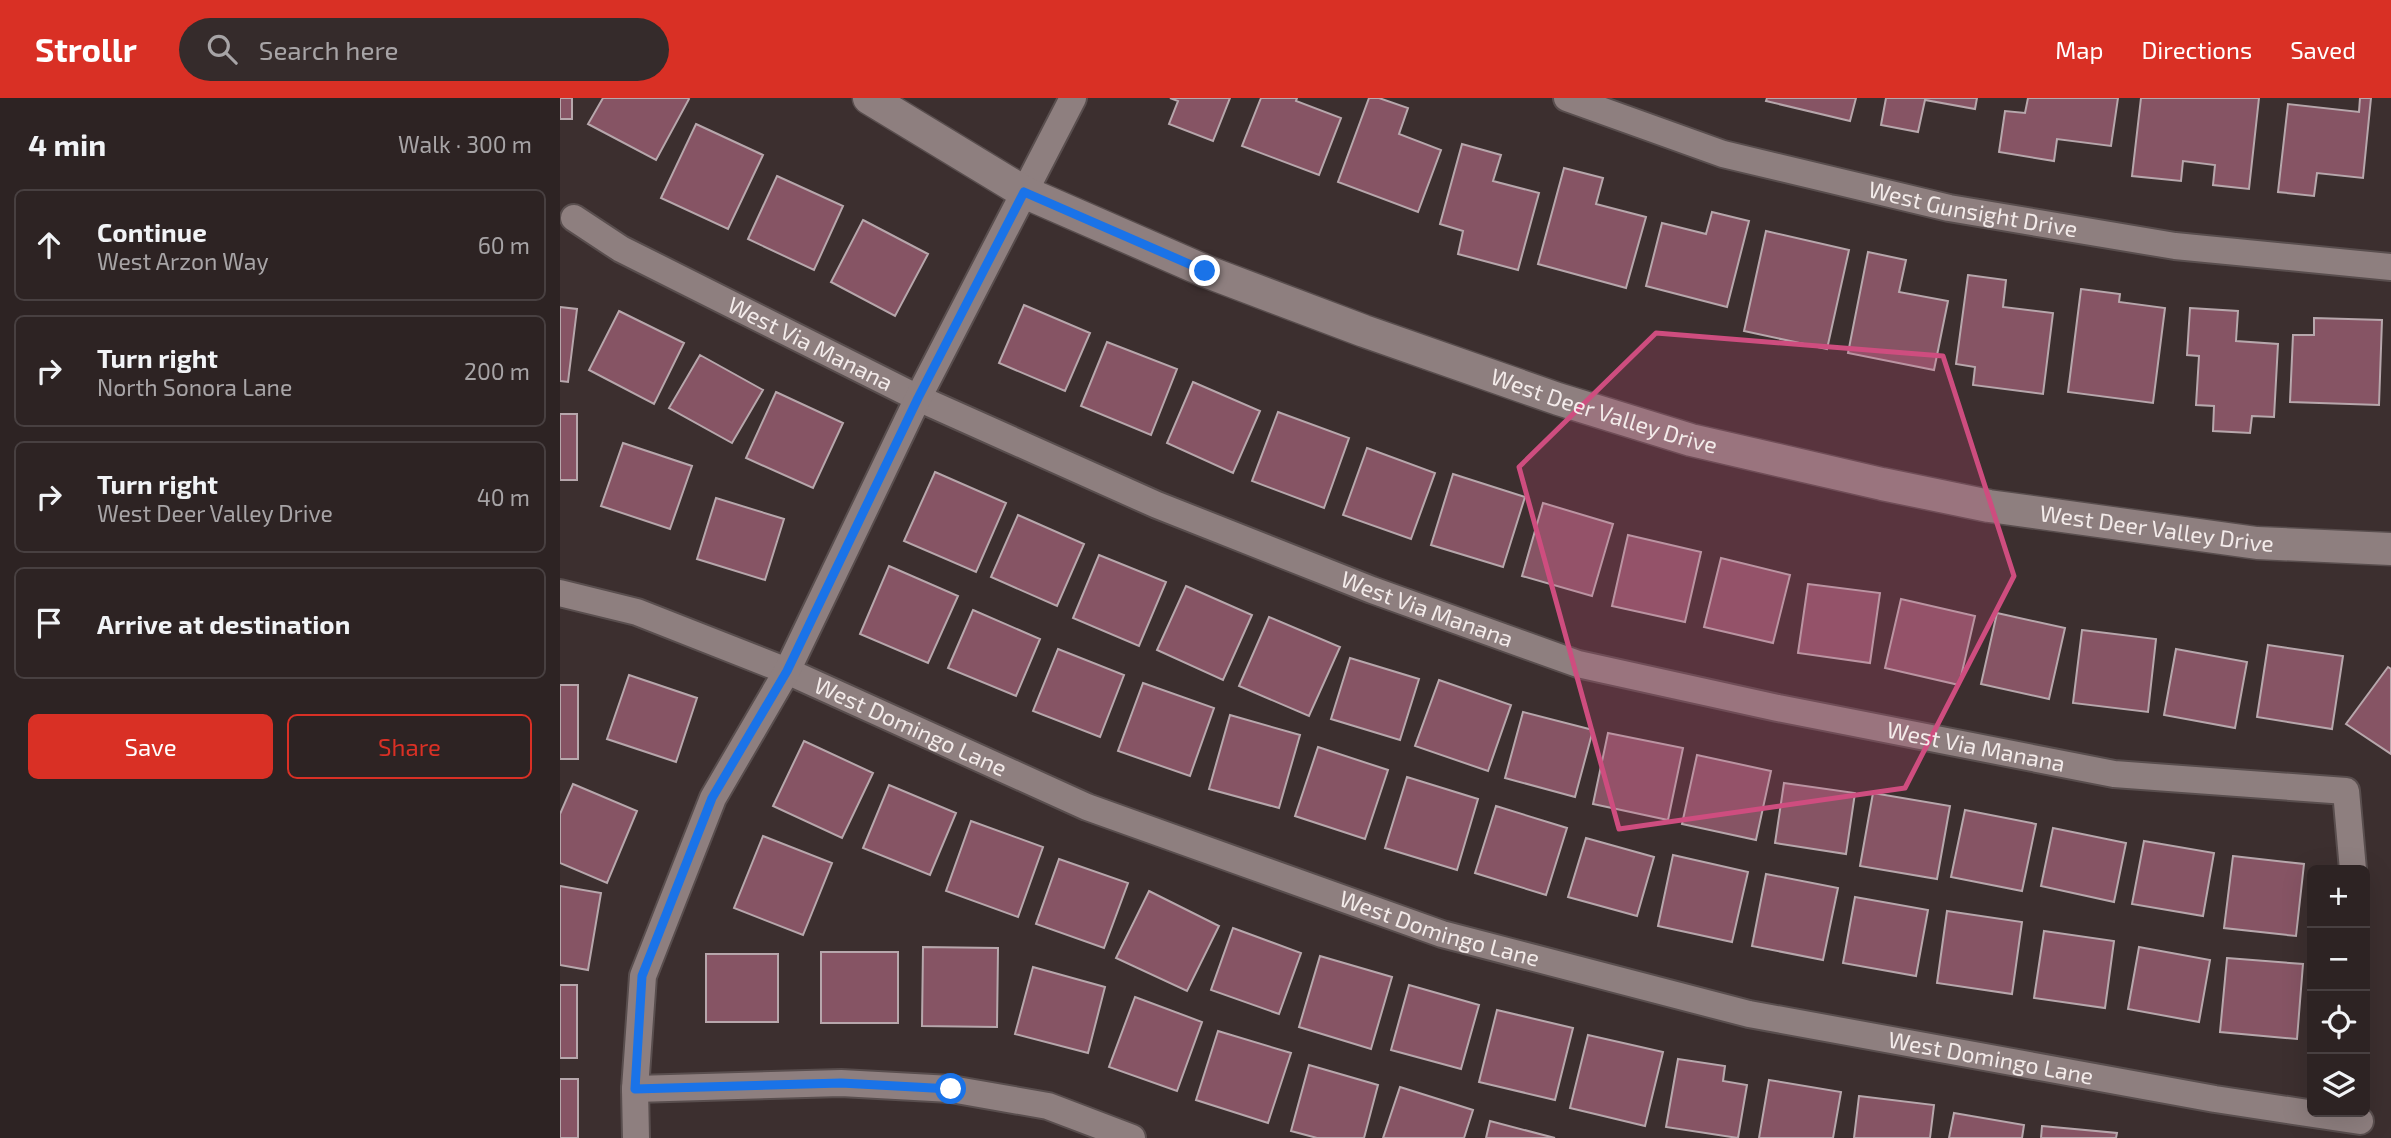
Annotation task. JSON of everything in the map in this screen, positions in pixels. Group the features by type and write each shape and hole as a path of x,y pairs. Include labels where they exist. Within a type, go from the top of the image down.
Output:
{"street":[{"name":"West Deer Valley Drive","path":"869,98 1024,192 1205,271 1364,331 1558,399 1691,439 1989,506 2257,543 2391,549"},
{"path":"636,1138 635,1089 642,976 712,798 787,671 918,398 1073,98"},
{"name":"West Gunsight Drive","path":"1567,98 1723,154 1949,208 2175,246 2391,267"},
{"name":"West Via Manana","path":"574,218 621,249 918,398 1157,505 1372,590 1578,664 1779,708 2113,774 2346,791 2353,865"},
{"name":"West Domingo Lane","path":"560,593 637,612 787,671 1087,807 1442,934 1749,1014 2360,1124"},
{"path":"635,1089 841,1083 951,1089 1048,1106 1132,1138"}],"highlighted area":[{"path":"1656,333 1943,356 2014,576 1905,788 1619,829 1519,467"}],"building":[{"path":"560,98 572,98 572,119 560,119"},
{"path":"603,98 689,99 656,160 588,124"},
{"path":"1170,98 1230,98 1213,141 1169,124 1178,101"},
{"path":"1261,98 1297,98 1296,101 1341,118 1319,175 1242,146"},
{"path":"1369,98 1379,98 1408,108 1399,134 1441,150 1418,212 1338,182"},
{"path":"1767,98 1856,98 1850,121 1766,101"},
{"path":"1886,98 1977,98 1975,109 1925,100 1918,132 1881,125"},
{"path":"2028,98 2118,98 2111,146 2057,139 2054,161 1999,152 2005,111 2025,113"},
{"path":"2141,98 2259,98 2249,189 2213,185 2215,165 2183,161 2181,181 2132,176"},
{"path":"2360,98 2371,98 2363,178 2317,173 2314,196 2278,192 2288,104 2359,112"},
{"path":"696,124 763,155 728,229 661,198"},
{"path":"1462,144 1501,155 1493,181 1539,193 1518,270 1458,254 1463,231 1440,224"},
{"path":"1564,168 1603,178 1596,204 1646,217 1626,288 1538,264"},
{"path":"777,176 843,206 814,270 748,239"},
{"path":"1712,212 1749,221 1727,307 1646,286 1662,223 1706,234"},
{"path":"863,220 928,254 895,316 831,282"},
{"path":"1766,231 1849,250 1827,349 1744,331"},
{"path":"1868,252 1906,260 1899,292 1948,301 1934,370 1848,353"},
{"path":"1968,275 2006,280 2003,307 2053,313 2043,394 1973,385 1975,367 1956,364"},
{"path":"2081,289 2120,294 2119,302 2165,308 2153,403 2068,392"},
{"path":"1024,305 1090,333 1065,391 999,363"},
{"path":"560,307 577,309 568,382 560,381"},
{"path":"2190,308 2238,311 2236,341 2278,344 2274,417 2252,416 2250,433 2213,431 2214,406 2196,405 2199,356 2187,355"},
{"path":"619,311 684,343 654,404 589,370"},
{"path":"2314,318 2382,320 2379,405 2290,402 2293,335 2314,335"},
{"path":"1107,342 1177,369 1151,435 1081,406"},
{"path":"700,355 763,390 732,443 669,408"},
{"path":"1193,382 1260,411 1233,473 1167,443"},
{"path":"776,392 843,423 813,488 746,458"},
{"path":"1278,412 1349,438 1324,508 1252,481"},
{"path":"560,414 577,414 577,480 560,480"},
{"path":"623,443 692,466 670,529 601,506"},
{"path":"1367,448 1435,473 1411,539 1343,515"},
{"path":"935,472 1006,503 976,572 904,541"},
{"path":"1453,474 1525,497 1503,567 1431,545"},
{"path":"716,498 784,519 765,580 697,559"},
{"path":"1543,503 1613,524 1592,596 1522,576"},
{"path":"1018,515 1084,544 1057,606 991,577"},
{"path":"1628,535 1701,552 1685,622 1612,606"},
{"path":"1099,555 1166,582 1139,646 1073,618"},
{"path":"1721,558 1790,575 1773,643 1704,627"},
{"path":"889,566 958,596 928,663 860,634"},
{"path":"1808,584 1880,593 1870,663 1798,653"},
{"path":"1186,586 1252,615 1223,680 1157,650"},
{"path":"1901,599 1975,616 1959,685 1885,668"},
{"path":"973,610 1040,639 1016,696 948,668"},
{"path":"1997,613 2065,628 2049,699 1981,684"},
{"path":"1269,617 1340,647 1309,716 1239,686"},
{"path":"2082,630 2156,639 2148,712 2073,703"},
{"path":"2268,645 2343,656 2332,729 2257,717"},
{"path":"1058,649 1124,675 1100,737 1033,711"},
{"path":"2176,649 2247,662 2235,728 2164,715"},
{"path":"1350,658 1419,679 1400,740 1331,719"},
{"path":"2388,667 2391,669 2391,754 2346,724"},
{"path":"629,675 697,698 676,762 607,739"},
{"path":"1439,680 1511,705 1488,771 1415,746"},
{"path":"1143,683 1214,708 1190,776 1118,751"},
{"path":"560,685 578,685 578,759 560,759"},
{"path":"1523,712 1593,730 1575,797 1505,778"},
{"path":"1230,715 1300,735 1279,808 1209,789"},
{"path":"1608,733 1683,748 1668,820 1593,804"},
{"path":"804,741 873,773 842,838 773,806"},
{"path":"1318,747 1388,770 1365,839 1295,816"},
{"path":"1697,755 1771,771 1756,840 1682,824"},
{"path":"1407,777 1478,799 1457,870 1385,848"},
{"path":"1784,783 1855,793 1846,854 1775,843"},
{"path":"573,784 637,811 607,883 560,863 560,814"},
{"path":"889,785 956,813 930,875 863,848"},
{"path":"1873,793 1950,806 1937,879 1860,866"},
{"path":"1496,806 1567,828 1546,895 1475,873"},
{"path":"1965,810 2036,824 2022,891 1951,877"},
{"path":"971,821 1043,847 1018,917 946,891"},
{"path":"2053,828 2126,843 2114,902 2041,886"},
{"path":"763,836 832,863 803,935 734,908"},
{"path":"1586,838 1654,857 1637,916 1568,897"},
{"path":"2144,841 2214,853 2203,916 2132,904"},
{"path":"1673,855 1748,872 1732,942 1658,926"},
{"path":"2233,856 2304,864 2296,936 2224,928"},
{"path":"1059,859 1128,883 1104,948 1036,924"},
{"path":"1766,874 1838,888 1823,960 1752,946"},
{"path":"560,886 601,893 588,970 560,965"},
{"path":"1149,891 1219,926 1187,991 1116,958"},
{"path":"1855,897 1928,910 1916,976 1843,963"},
{"path":"1947,911 2022,922 2012,994 1937,983"},
{"path":"1233,928 1301,953 1279,1014 1211,990"},
{"path":"2044,931 2114,941 2105,1008 2034,998"},
{"path":"923,947 998,948 997,1027 922,1026"},
{"path":"2139,947 2210,960 2199,1022 2128,1009"},
{"path":"821,952 898,952 898,1023 821,1023"},
{"path":"706,954 778,954 778,1022 706,1022"},
{"path":"1320,956 1392,977 1371,1049 1299,1027"},
{"path":"2227,958 2303,964 2297,1039 2220,1032"},
{"path":"1033,967 1105,987 1088,1053 1015,1034"},
{"path":"560,985 577,985 577,1058 560,1058"},
{"path":"1409,985 1479,1005 1461,1069 1391,1050"},
{"path":"1135,997 1202,1022 1177,1091 1109,1067"},
{"path":"1497,1010 1573,1028 1555,1100 1479,1082"},
{"path":"1218,1031 1291,1053 1268,1123 1196,1100"},
{"path":"1588,1035 1663,1052 1645,1126 1570,1108"},
{"path":"1678,1059 1725,1066 1723,1081 1747,1085 1738,1138 1666,1127"},
{"path":"1309,1065 1378,1085 1364,1138 1317,1138 1291,1131"},
{"path":"560,1079 578,1079 578,1138 560,1138"},
{"path":"1769,1080 1841,1092 1833,1138 1759,1138"},
{"path":"1400,1087 1473,1110 1464,1138 1383,1138"},
{"path":"1859,1096 1934,1105 1930,1138 1854,1138"},
{"path":"1954,1113 2024,1125 2022,1138 1949,1138"},
{"path":"1490,1121 1555,1138 1486,1138"},
{"path":"2042,1126 2117,1133 2116,1138 2041,1138"}],"route":[{"path":"951,1089 841,1083 635,1089 642,976 712,798 787,671 918,398 1024,192 1205,271"}]}
